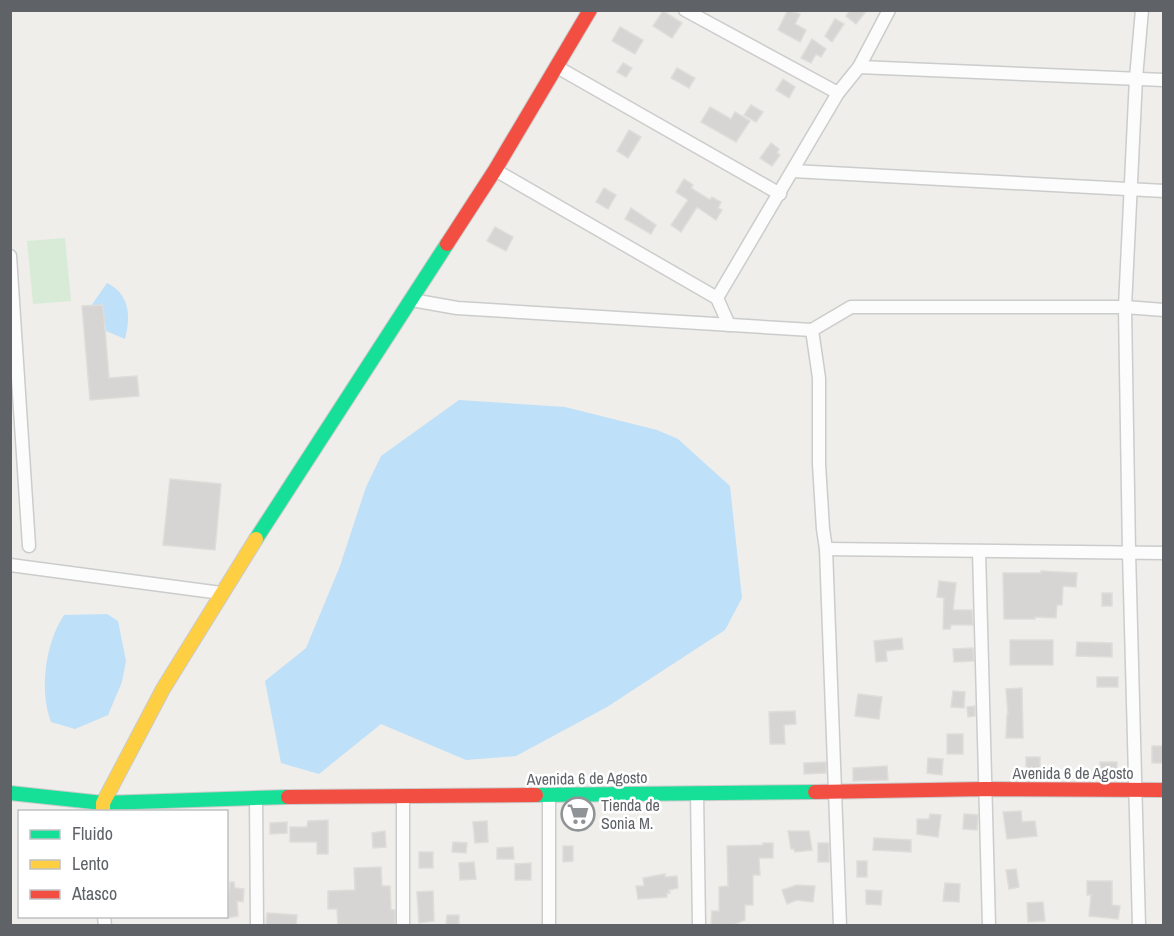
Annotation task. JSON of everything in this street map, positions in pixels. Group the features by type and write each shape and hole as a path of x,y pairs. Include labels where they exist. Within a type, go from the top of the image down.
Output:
{"street":[{"path":"103,807 163,689 221,593 495,170 590,10"},
{"path":"685,10 838,93"},
{"path":"717,297 838,93 859,67 889,10"},
{"path":"1139,926 1125,307 1136,78 1142,10"},
{"path":"557,67 780,194"},
{"path":"859,67 1164,80"},
{"path":"495,170 717,297 729,325"},
{"path":"793,171 1164,191"},
{"path":"10,256 29,546"},
{"path":"412,300 458,308 812,330 851,307 1125,307 1164,310"},
{"path":"812,330 819,378 819,464 826,549 840,926"},
{"path":"826,549 1164,553"},
{"path":"979,551 989,926"},
{"path":"10,566 221,593"},
{"name":"Avenida 6 de Agosto","path":"10,793 103,807 256,798 985,789 1164,790"},
{"path":"697,793 699,926"},
{"path":"549,795 549,926"},
{"path":"403,796 403,926"},
{"path":"256,798 257,926"}],"green space":[{"path":"65,238 71,301 33,304 27,241"}],"water":[{"path":"107,283 120,293 127,307 128,323 125,339 106,331 103,305 91,306"},
{"path":"459,400 565,407 657,430 678,439 730,486 742,598 725,630 607,707 516,756 466,760 381,724 319,774 281,763 265,681 306,648 340,566 366,487 381,456"},
{"path":"107,614 118,621 126,661 122,682 108,715 75,729 51,722 45,696 45,682 48,653 57,627 64,615"}],"building":[{"path":"788,10 800,14 795,24 806,30 800,42 778,30"},
{"path":"850,10 867,10 856,24 846,16"},
{"path":"663,11 682,23 672,38 653,26"},
{"path":"835,19 844,24 832,42 825,36"},
{"path":"620,27 643,40 635,54 612,41"},
{"path":"812,39 826,49 821,57 816,54 811,63 801,58"},
{"path":"623,63 632,68 626,77 617,72"},
{"path":"677,68 695,78 689,88 671,78"},
{"path":"783,79 795,87 789,98 776,90"},
{"path":"751,105 763,112 756,122 744,115"},
{"path":"710,107 731,119 735,112 750,121 736,142 701,122"},
{"path":"629,130 641,137 628,158 617,151"},
{"path":"771,143 779,149 777,153 780,155 772,166 760,158"},
{"path":"684,179 693,185 691,188 710,200 712,197 721,202 718,208 722,210 716,220 697,207 681,232 671,225 688,200 676,192"},
{"path":"604,188 616,195 608,209 596,202"},
{"path":"631,208 656,225 651,234 625,219"},
{"path":"495,227 513,237 506,251 487,241"},
{"path":"103,305 109,378 137,376 139,396 90,400 82,306"},
{"path":"170,479 221,484 215,550 163,545"},
{"path":"1041,571 1077,573 1076,587 1063,586 1062,605 1057,605 1056,618 1004,619 1003,573 1041,573"},
{"path":"939,581 956,583 953,610 972,610 973,625 951,625 950,629 943,629 944,598 937,597"},
{"path":"1102,593 1112,593 1112,606 1102,606"},
{"path":"902,638 903,649 886,651 887,661 876,662 874,641"},
{"path":"1010,640 1053,640 1053,665 1010,665"},
{"path":"1077,642 1112,643 1112,657 1076,656"},
{"path":"973,648 974,661 954,662 953,649"},
{"path":"1097,677 1118,677 1118,687 1097,687"},
{"path":"1022,688 1023,738 1006,738 1008,715 1006,689"},
{"path":"953,691 965,692 964,708 951,707"},
{"path":"858,694 882,697 879,719 855,716"},
{"path":"975,706 975,716 968,717 967,707"},
{"path":"795,711 796,724 784,725 785,744 770,744 769,712"},
{"path":"947,734 963,734 963,754 947,754"},
{"path":"1152,746 1164,746 1164,763 1152,763"},
{"path":"1026,757 1040,757 1040,777 1026,777"},
{"path":"928,758 943,759 942,775 927,773"},
{"path":"826,762 826,773 804,774 804,763"},
{"path":"1100,762 1117,762 1117,779 1101,779"},
{"path":"887,766 888,780 853,781 853,768"},
{"path":"1021,811 1022,822 1035,821 1037,836 1007,839 1003,812"},
{"path":"930,814 941,815 938,837 917,834 917,819 929,819"},
{"path":"964,814 978,815 977,830 963,829"},
{"path":"328,820 328,854 317,854 317,842 290,842 290,827 307,827 308,821"},
{"path":"487,821 488,842 475,843 473,822"},
{"path":"287,822 287,833 270,834 270,823"},
{"path":"385,831 386,847 373,848 372,833"},
{"path":"788,831 809,831 812,850 795,852 791,849"},
{"path":"874,838 911,840 911,852 873,850"},
{"path":"453,842 467,843 466,853 452,852"},
{"path":"763,843 773,843 773,858 759,858 760,875 753,875 753,905 745,905 745,920 733,925 711,925 712,911 719,911 719,887 728,886 727,846 763,845"},
{"path":"818,843 829,843 829,862 818,862"},
{"path":"563,846 573,846 573,861 563,862"},
{"path":"513,847 514,859 497,859 497,848"},
{"path":"419,852 433,852 433,868 419,868"},
{"path":"857,861 867,861 867,877 857,877"},
{"path":"474,862 476,879 460,880 459,863"},
{"path":"531,863 531,880 515,880 515,864"},
{"path":"381,867 382,886 390,886 391,910 395,910 395,926 338,926 337,909 328,909 328,891 355,890 354,868"},
{"path":"1016,869 1019,887 1009,889 1006,870"},
{"path":"665,874 665,877 677,876 678,888 669,890 667,897 638,899 636,886 644,886 643,878"},
{"path":"1087,881 1112,881 1112,905 1120,906 1118,919 1089,916 1091,895 1087,895"},
{"path":"230,882 234,882 235,888 244,889 243,902 237,901 238,916 228,918"},
{"path":"945,883 960,884 959,902 943,901"},
{"path":"797,885 815,886 813,902 797,900 787,904 782,890"},
{"path":"866,890 882,891 881,905 866,904"},
{"path":"433,891 434,921 419,923 417,892"},
{"path":"1043,902 1045,921 1028,922 1027,903"},
{"path":"267,913 297,915 296,926 266,926"},
{"path":"447,915 459,915 459,926 446,926"}],"traffic: fast":[{"path":"256,539 447,244"},
{"path":"536,795 815,792"},
{"path":"10,793 103,803 288,797"}],"traffic: slow":[{"path":"103,810 103,803 163,689 256,539"}],"traffic: jam":[{"path":"447,244 495,170 590,10"},
{"path":"815,792 985,789 1164,790"},
{"path":"288,797 536,795"}],"place":[{"name":"Tienda de Sonia M.","path":"578,814"}]}
